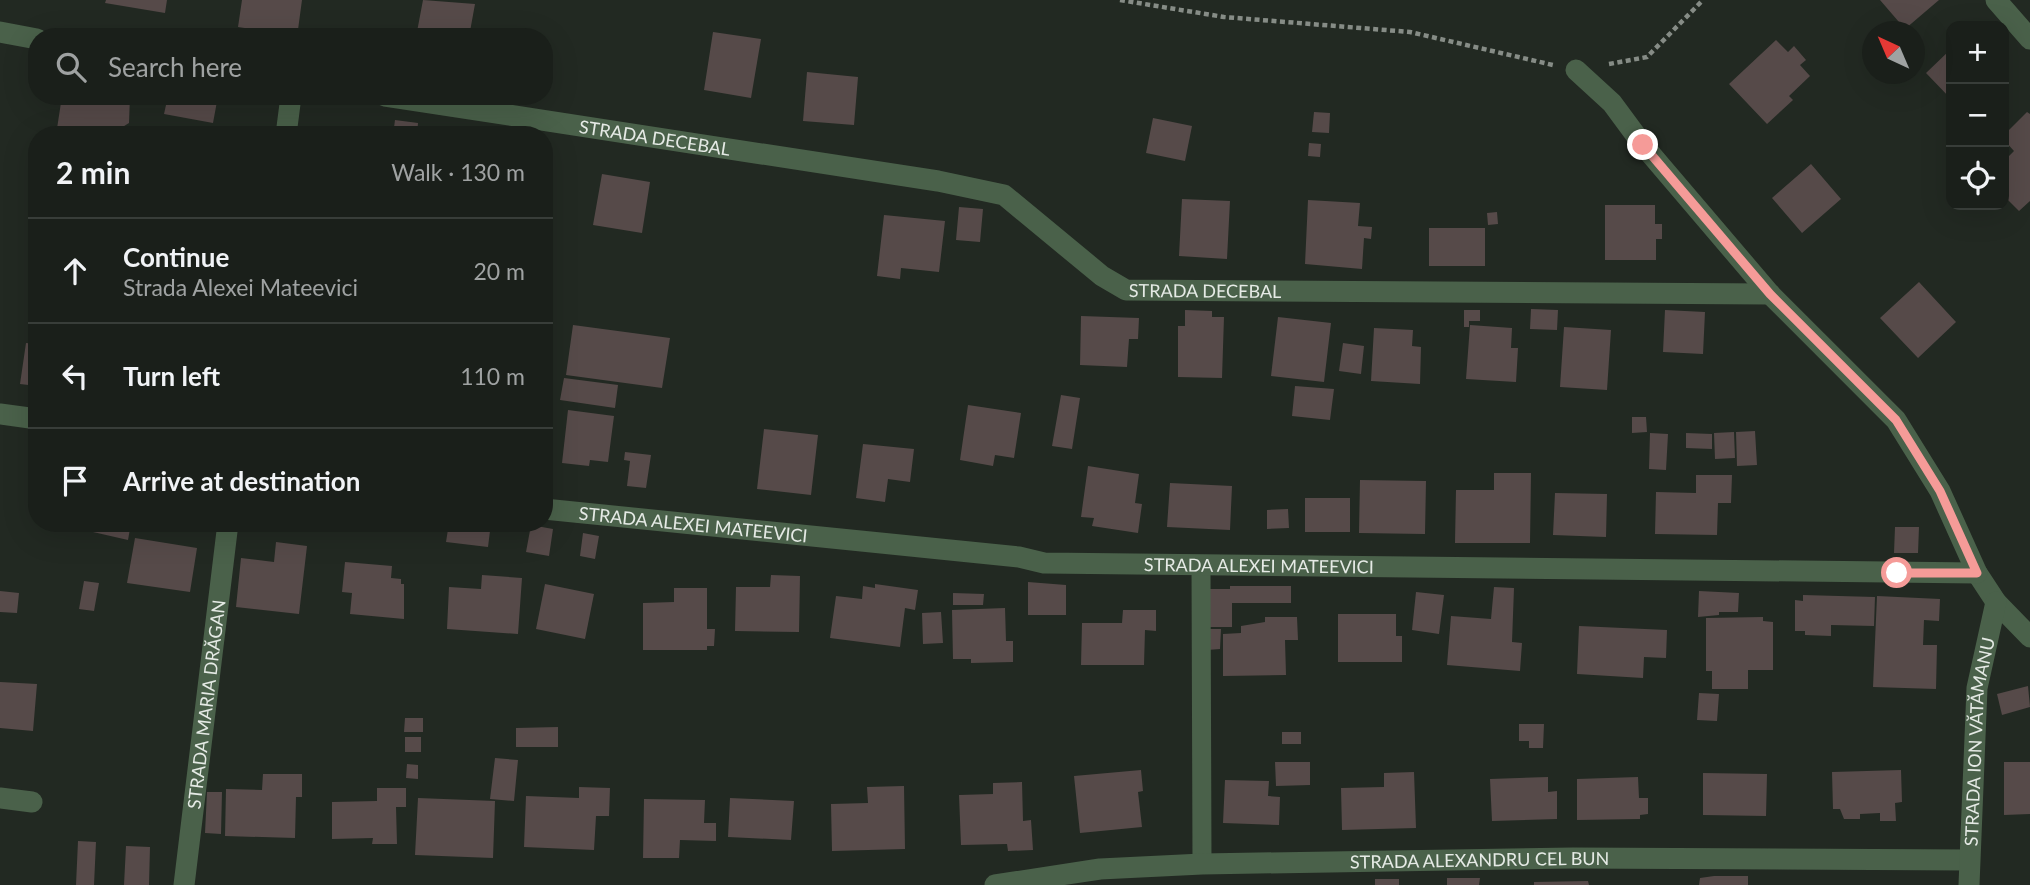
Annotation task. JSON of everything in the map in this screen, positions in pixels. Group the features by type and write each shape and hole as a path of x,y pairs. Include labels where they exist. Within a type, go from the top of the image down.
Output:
{"street":[{"path":"1996,0 2030,39"},
{"path":"0,33 28,38"},
{"path":"1576,70 1612,103 1643,145 1770,294 1896,420 1940,491 1977,573 1996,602 2030,637"},
{"path":"287,126 290,105"},
{"name":"STRADA DECEBAL","path":"444,105 938,181 1004,195 1102,276 1126,290 1770,294"},
{"path":"0,414 28,418"},
{"name":"STRADA ALEXEI MATEEVICI","path":"553,510 1019,557 1044,563 1977,573"},
{"name":"STRADA MARIA DRĂGAN","path":"184,885 227,532"},
{"name":"STRADA ION VĂTĂMANU","path":"1969,885 1977,688 1996,602"},
{"path":"0,797 32,802"},
{"name":"STRADA ALEXANDRU CEL BUN","path":"995,885 1100,869 1202,864 1573,858 1968,860"}],"lane":[{"path":"1201,565 1202,864"}],"path":[{"path":"1120,0 1224,17 1410,32 1576,70 1647,57 1703,0"}],"building":[{"path":"106,0 167,0 165,13 105,3"},
{"path":"242,0 302,0 298,28 238,27"},
{"path":"423,0 475,4 471,28 418,28"},
{"path":"1880,0 1939,0 1914,21 1898,21"},
{"path":"713,32 761,39 751,98 704,90"},
{"path":"1776,40 1788,52 1794,46 1806,60 1800,65 1810,76 1789,96 1793,100 1767,124 1729,84"},
{"path":"1946,54 1946,94 1926,73"},
{"path":"807,72 858,77 854,125 803,121"},
{"path":"61,105 130,105 129,123 124,126 57,126"},
{"path":"166,105 216,105 213,123 164,114"},
{"path":"1314,112 1330,113 1329,133 1312,132"},
{"path":"2027,112 2030,114 2030,201 2019,211 2009,201 2009,156 2014,151 2009,146 2009,130"},
{"path":"1153,118 1192,126 1185,161 1146,153"},
{"path":"395,120 418,123 418,126 394,126"},
{"path":"1309,143 1321,144 1320,157 1308,156"},
{"path":"1811,164 1841,199 1802,233 1772,198"},
{"path":"602,174 650,182 642,233 593,225"},
{"path":"1182,199 1230,201 1227,259 1179,256"},
{"path":"1308,200 1360,203 1358,226 1372,227 1371,239 1364,238 1362,269 1305,264"},
{"path":"1605,205 1655,205 1655,224 1662,224 1662,239 1656,239 1656,260 1605,260"},
{"path":"959,207 983,209 980,242 956,240"},
{"path":"1497,212 1498,224 1488,225 1487,213"},
{"path":"884,215 945,221 939,272 901,268 900,279 877,276"},
{"path":"1429,228 1485,228 1485,266 1429,266"},
{"path":"1919,282 1956,322 1918,358 1880,318"},
{"path":"1531,309 1558,310 1557,330 1530,329"},
{"path":"1185,310 1212,311 1212,317 1224,317 1222,378 1178,377 1178,326 1185,326"},
{"path":"1464,310 1480,310 1480,321 1469,321 1469,327 1464,327"},
{"path":"1665,310 1705,312 1703,354 1663,352"},
{"path":"1081,316 1139,318 1138,339 1129,339 1127,367 1080,365"},
{"path":"1278,317 1331,323 1324,382 1271,376"},
{"path":"573,325 670,338 662,388 566,375"},
{"path":"1470,325 1512,328 1511,348 1518,348 1516,382 1466,379"},
{"path":"1564,327 1611,330 1607,390 1560,387"},
{"path":"1374,328 1413,330 1412,346 1421,347 1420,384 1371,381"},
{"path":"26,343 28,343 28,385 20,384"},
{"path":"1343,343 1364,346 1361,374 1339,371"},
{"path":"564,378 618,385 615,408 560,400"},
{"path":"1295,386 1334,389 1330,420 1292,416"},
{"path":"1061,395 1080,398 1072,449 1052,446"},
{"path":"968,405 1021,413 1014,458 995,455 993,466 960,460"},
{"path":"568,410 614,416 608,462 590,460 589,466 562,463"},
{"path":"1632,417 1646,417 1647,432 1632,433"},
{"path":"764,429 818,435 811,495 757,489"},
{"path":"1755,431 1757,465 1737,466 1736,432"},
{"path":"1734,432 1735,458 1715,459 1714,433"},
{"path":"1650,433 1668,434 1666,470 1649,469"},
{"path":"1686,433 1712,434 1712,449 1686,448"},
{"path":"863,444 914,449 910,482 888,479 885,502 856,498"},
{"path":"625,452 651,455 646,488 627,486 630,461 624,460"},
{"path":"1088,466 1139,474 1135,503 1142,504 1138,533 1092,526 1094,518 1081,517"},
{"path":"1494,473 1531,473 1530,543 1455,543 1456,490 1494,490"},
{"path":"1696,475 1732,475 1731,503 1718,503 1717,535 1655,534 1656,492 1696,493"},
{"path":"1360,480 1426,481 1425,534 1359,533"},
{"path":"1170,483 1232,486 1230,530 1167,527"},
{"path":"1555,493 1607,494 1606,537 1553,535"},
{"path":"1305,498 1350,498 1350,532 1305,532"},
{"path":"1288,509 1289,528 1267,529 1267,510"},
{"path":"1895,527 1919,527 1918,553 1894,553"},
{"path":"93,532 129,532 128,540"},
{"path":"448,532 490,532 488,547 446,542"},
{"path":"530,532 553,532 549,556 526,552"},
{"path":"583,533 599,536 595,559 580,556"},
{"path":"135,538 197,548 190,592 127,583"},
{"path":"276,542 307,546 299,614 236,607 241,558 274,562"},
{"path":"345,562 392,566 391,578 401,579 401,584 404,584 404,619 350,614 352,593 342,592"},
{"path":"482,575 522,578 518,634 447,629 449,587 481,589"},
{"path":"771,575 800,576 799,632 735,631 736,587 770,587"},
{"path":"84,581 99,583 94,611 79,609"},
{"path":"1028,582 1066,585 1066,615 1028,615"},
{"path":"545,584 594,594 585,639 536,629"},
{"path":"875,584 918,590 915,610 905,608 900,647 830,638 836,596 862,599 863,586 875,588"},
{"path":"1230,586 1291,586 1291,603 1232,603 1232,627 1210,627 1209,589 1230,589"},
{"path":"1494,587 1514,588 1512,642 1522,643 1520,671 1447,665 1451,616 1491,619"},
{"path":"674,588 707,588 707,629 715,629 714,646 707,646 707,650 643,650 643,603 674,602"},
{"path":"0,591 19,593 17,613 0,612"},
{"path":"1699,591 1739,593 1738,612 1719,612 1719,615 1698,617"},
{"path":"1416,592 1444,595 1439,634 1412,630"},
{"path":"953,593 984,594 983,605 953,605"},
{"path":"1803,595 1875,597 1874,626 1831,625 1831,636 1805,635 1805,631 1795,631 1795,600 1803,601"},
{"path":"1877,596 1940,599 1939,621 1924,620 1923,645 1937,645 1936,689 1873,687"},
{"path":"1005,608 1006,641 1013,641 1013,662 971,663 971,659 953,659 952,610"},
{"path":"1123,610 1156,610 1156,631 1145,630 1144,665 1081,665 1082,623 1122,623"},
{"path":"941,612 943,643 923,644 922,613"},
{"path":"1338,614 1396,614 1396,636 1402,636 1402,662 1338,662"},
{"path":"1265,617 1297,617 1298,640 1285,640 1286,675 1223,676 1223,634 1241,633 1241,626 1265,622"},
{"path":"1763,617 1763,621 1773,622 1773,670 1748,670 1748,689 1712,689 1712,671 1706,671 1706,618"},
{"path":"1579,626 1667,630 1666,658 1644,657 1643,678 1577,674"},
{"path":"1207,629 1221,629 1220,649 1207,650"},
{"path":"0,682 37,684 33,731 0,728"},
{"path":"2028,686 2030,707 2002,715 1997,694"},
{"path":"1699,693 1719,694 1717,721 1697,720"},
{"path":"405,718 423,718 423,732 404,732"},
{"path":"1519,724 1544,724 1543,748 1529,748 1529,741 1519,741"},
{"path":"558,727 558,747 516,747 516,728"},
{"path":"1282,732 1301,732 1301,744 1282,744"},
{"path":"405,737 421,737 421,752 405,752"},
{"path":"495,758 518,760 514,801 490,799"},
{"path":"1275,762 1310,762 1310,785 1276,786"},
{"path":"2004,762 2030,762 2030,814 2004,815"},
{"path":"407,764 418,765 418,779 406,778"},
{"path":"1141,770 1143,791 1138,792 1142,827 1080,833 1074,776"},
{"path":"1901,770 1902,802 1895,803 1896,821 1880,821 1880,813 1860,814 1860,819 1844,819 1840,809 1833,809 1832,772"},
{"path":"1414,772 1416,828 1342,830 1341,788 1384,787 1384,773"},
{"path":"1703,773 1767,774 1766,816 1703,815"},
{"path":"263,774 302,774 302,797 296,797 295,838 225,836 226,789 262,790"},
{"path":"1548,777 1548,792 1557,791 1557,819 1492,821 1490,779"},
{"path":"1638,777 1639,798 1648,798 1648,814 1640,815 1640,819 1577,820 1577,779"},
{"path":"1225,780 1269,781 1268,796 1280,797 1279,825 1223,823"},
{"path":"1022,782 1023,821 1031,820 1033,850 1008,851 1007,844 961,845 959,795 993,794 993,783"},
{"path":"904,786 905,849 832,851 831,804 868,803 867,787"},
{"path":"579,787 610,788 609,816 596,816 594,850 524,847 526,796 579,798"},
{"path":"377,788 406,788 406,807 396,807 397,844 372,844 373,838 332,839 332,802 377,801"},
{"path":"207,792 222,792 221,834 205,833"},
{"path":"418,798 495,801 493,858 415,855"},
{"path":"730,798 794,801 791,840 728,837"},
{"path":"644,799 705,800 704,823 716,823 716,841 680,840 679,858 643,858"},
{"path":"78,841 96,842 94,885 76,885"},
{"path":"126,846 150,847 149,885 124,885"},
{"path":"1748,876 1748,885 1699,885 1700,878"},
{"path":"1447,878 1480,878 1479,885 1447,885"},
{"path":"1375,879 1399,879 1399,885 1375,885"},
{"path":"1588,881 1589,885 1534,885 1534,882"}],"route":[{"path":"1643,145 1770,294 1896,420 1940,491 1977,573 1897,573"}]}
